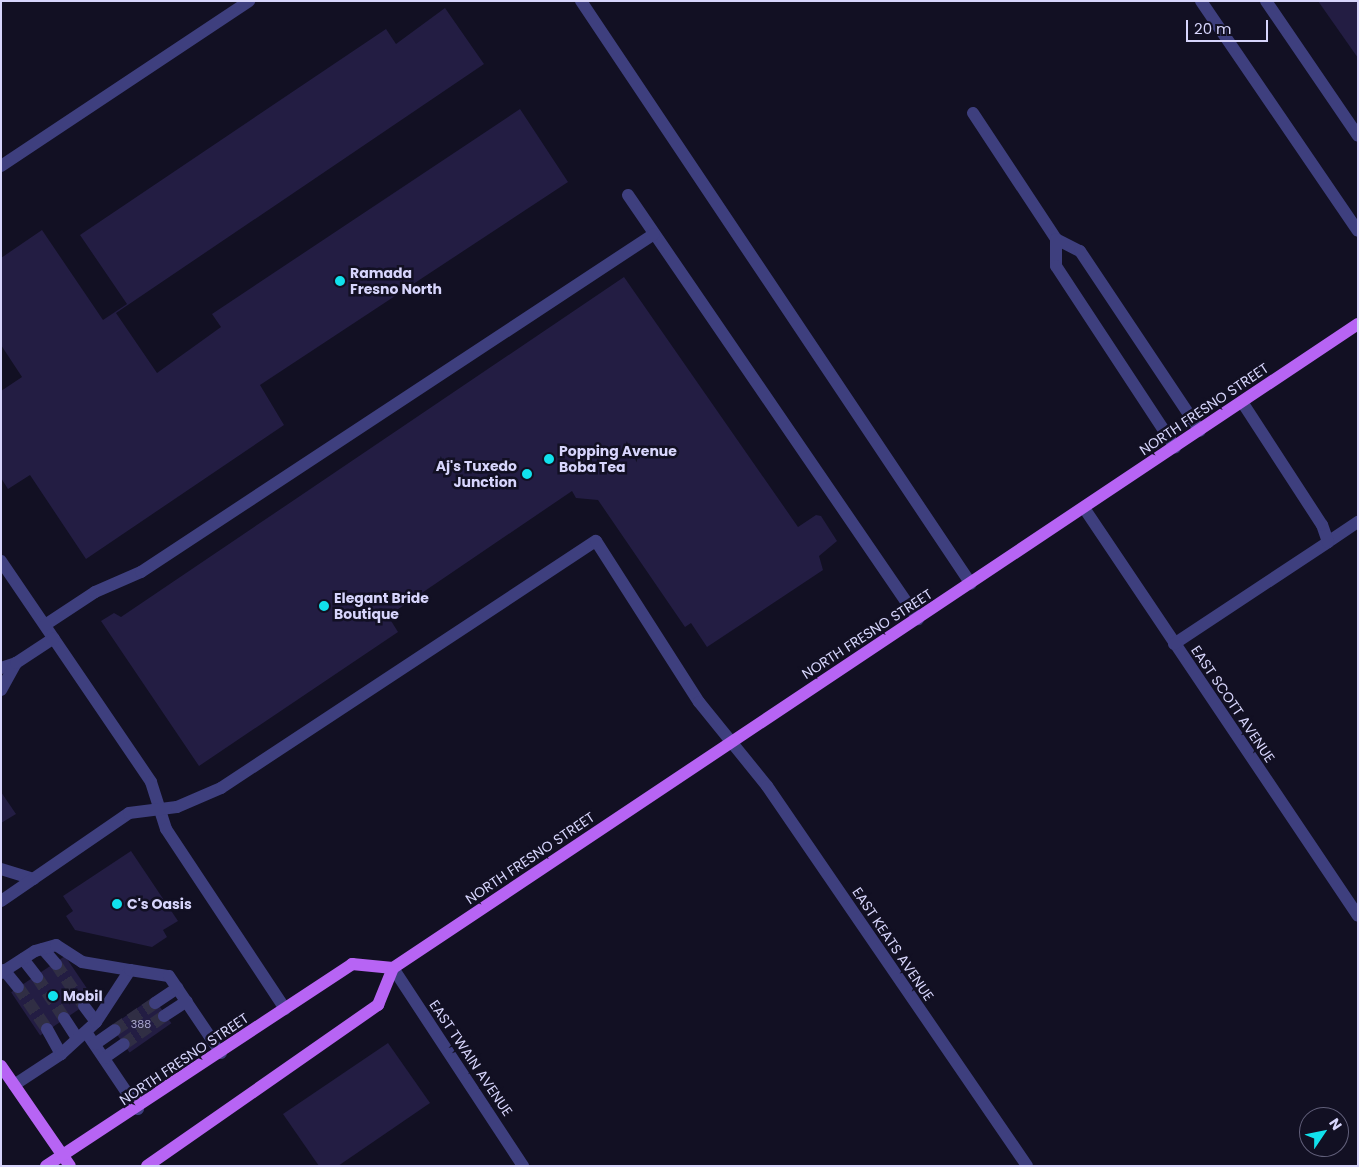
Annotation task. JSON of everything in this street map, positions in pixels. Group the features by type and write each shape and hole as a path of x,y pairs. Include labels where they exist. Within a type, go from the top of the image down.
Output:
{"main road":[{"name":"NORTH FRESNO STREET","path":"46,1166 66,1161 138,1109 352,964 393,968 1358,324"},
{"path":"147,1166 378,1005 393,968"},
{"path":"1,1066 66,1161"}],"street":[{"path":"1,166 249,1"},
{"path":"581,1 971,584"},
{"path":"1201,1 1358,231"},
{"path":"1266,1 1358,136"},
{"path":"973,113 1056,239 1080,251 1200,431"},
{"path":"628,195 918,619"},
{"path":"45,625 95,592 141,572 654,234"},
{"path":"1056,239 1056,266 1175,447"},
{"path":"1242,402 1322,525 1328,542"},
{"name":"EAST SCOTT AVENUE","path":"1084,508 1358,916"},
{"path":"1174,644 1358,522"},
{"name":"EAST KEATS AVENUE","path":"158,806 177,807 221,788 596,541 699,702 767,786 1027,1166"},
{"path":"1,561 151,782 166,829 285,1009"},
{"path":"1,668 16,663 54,638"},
{"path":"1,690 16,663"},
{"path":"1,901 129,813 158,806"},
{"path":"1,869 33,879"},
{"path":"18,987 3,971 43,949 56,945 82,962 169,976 221,1053"},
{"path":"43,949 56,964"},
{"path":"23,959 37,977"},
{"name":"EAST TWAIN AVENUE","path":"393,968 523,1166"},
{"path":"14,1085 61,1054 96,1022 130,970"},
{"path":"155,1003 177,988"},
{"path":"164,1016 187,1002"},
{"path":"84,1006 96,1022"},
{"path":"64,1018 81,1035 95,1044 138,1109"},
{"path":"48,1029 61,1054"},
{"path":"95,1044 115,1030"},
{"path":"104,1058 124,1044"}],"building":[{"path":"1318,1 1358,1 1358,58"},
{"name":"Ramada Fresno North","path":"445,8 484,64 116,313 157,373 221,327 212,314 520,109 568,182 260,385 284,425 86,559 30,475 8,489 1,478 1,391 22,377 1,345 1,258 42,230 103,320 127,304 80,235 386,29 396,44"},
{"path":"624,277 798,527 816,515 821,516 837,541 819,556 823,570 707,647 691,623 685,627 598,500 576,498 572,491 388,616 398,632 199,766 101,621 114,613 121,617"},
{"path":"1,792 16,814 1,823"},
{"name":"C's Oasis","path":"131,851 178,921 163,930 167,937 152,947 75,930 66,916 73,911 63,896"},
{"name":"Mobil","path":"65,956 94,999 40,1035 11,992"},
{"name":"Mobil","path":"153,997 171,1023 130,1052 111,1026"},
{"path":"388,1043 430,1103 338,1166 319,1166 283,1114"}],"tunnel":[{"path":"56,964 84,1006"},
{"path":"37,977 64,1018"},
{"path":"18,987 47,1029"},
{"path":"115,1030 155,1003"},
{"path":"124,1044 164,1016"}],"place":[{"name":"Ramada Fresno North","path":"340,281"},
{"name":"Popping Avenue Boba Tea","path":"549,459"},
{"name":"Aj's Tuxedo Junction","path":"527,474"},
{"name":"Elegant Bride Boutique","path":"324,606"},
{"name":"C's Oasis","path":"117,904"},
{"name":"Mobil","path":"53,996"}]}
